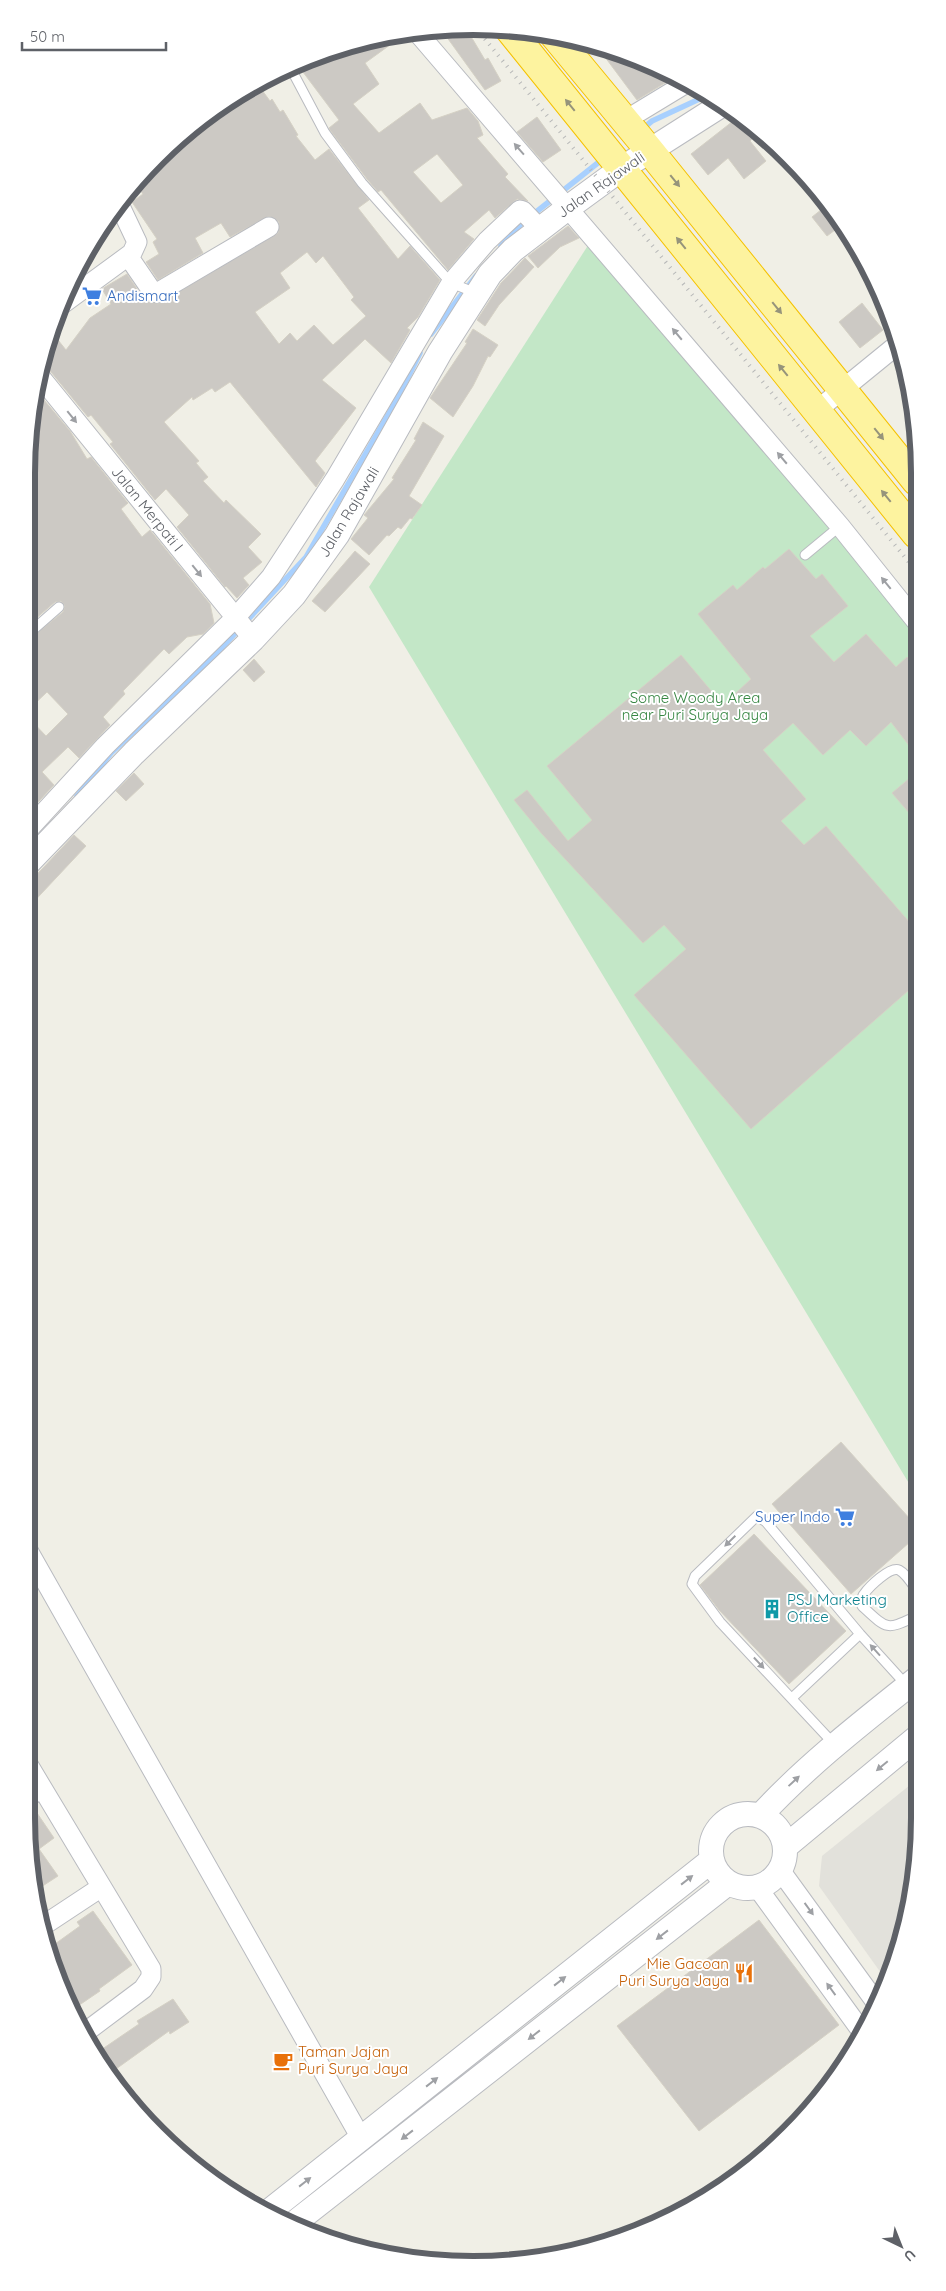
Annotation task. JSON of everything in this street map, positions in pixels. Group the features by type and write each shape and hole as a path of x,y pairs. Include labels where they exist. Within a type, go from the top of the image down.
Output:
{"highway":[{"path":"516,37 911,528"},
{"path":"561,44 911,475"}],"street":[{"path":"423,38 840,526 911,615"},
{"path":"636,135 682,88"},
{"name":"Jalan Rajawali","path":"35,856 134,753 244,629 294,595 337,535 440,352 465,288 490,274 538,227 567,205 636,135 714,108"},
{"path":"35,822 105,746 244,629 270,577 302,531 388,391 465,288 487,242 520,210 538,227"},
{"path":"72,297 136,248 137,242 122,211"},
{"path":"128,256 152,291 157,293 269,227"},
{"path":"816,411 892,348"},
{"name":"Jalan Merpati I","path":"44,383 244,629"},
{"path":"35,1563 361,2138"},
{"path":"760,1816 787,1787 834,1744 911,1691"},
{"path":"873,1997 783,1859 777,1828 770,1820 749,1814 738,1815 727,1820 713,1838 711,1849 712,1860 721,1877 728,1883 748,1888 766,1884 783,1859 911,1743"},
{"path":"35,1794 100,1888 150,1969 151,1977 143,1989 89,2029"},
{"path":"272,2207 712,1860"},
{"path":"298,2220 728,1883"},
{"path":"757,1887 858,2026"},
{"path":"48,1922 100,1888"}],"lane":[{"path":"293,73 325,133 362,183 465,288"},
{"path":"805,556 840,526"},
{"path":"35,628 59,607"},
{"path":"834,1744 720,1622 692,1584 695,1576 757,1516 766,1522 860,1634 911,1684"},
{"path":"911,1583 899,1570 893,1569 881,1577 862,1595 862,1606 883,1626 890,1627 911,1618"},
{"path":"792,1698 860,1634"}],"shaded area":[{"path":"911,1784 910,1847 903,1903 882,1975 819,1886 822,1856"}],"green space":[{"name":"Some Woody Area near Puri Surya Jaya","path":"594,236 911,629 911,1487 369,587"}],"building":[{"path":"470,35 485,60 488,58 501,81 485,90 446,36"},
{"path":"394,42 365,63 379,84 353,104 379,133 420,103 432,120 467,108 478,121 483,135 477,138 508,174 505,177 528,201 517,199 495,218 489,210 464,232 474,239 448,270 381,190 378,192 367,179 330,130 329,128 339,120 301,70 332,58","holes":["437,154 463,185 441,203 413,172"]},
{"path":"603,55 641,68 668,81 637,100"},
{"path":"262,90 270,101 272,99 280,112 283,110 298,135 296,136 315,160 329,149 369,200 358,208 398,259 410,246 440,280 418,317 407,328 410,330 391,363 365,339 322,380 356,408 315,461 325,473 316,487 230,382 215,392 212,388 193,400 192,397 164,422 199,461 196,463 208,477 203,481 224,503 226,500 261,534 248,547 262,562 243,578 249,585 237,598 225,587 177,527 189,515 166,489 155,500 110,444 113,442 91,415 88,417 48,370 55,342 58,340 66,350 90,318 111,304 102,289 127,274 143,298 158,304 278,233 279,222 269,216 230,237 221,223 195,238 203,253 158,280 146,262 159,254 153,242 157,239 132,202 143,194 140,189 144,184 184,144 230,109","holes":["307,252 316,263 323,256 354,297 351,300 366,316 333,345 314,325 297,341 290,333 279,344 255,312 290,288 280,273"]},
{"path":"537,117 561,150 543,162 517,132"},
{"path":"733,121 750,134 753,138 750,141 766,161 744,179 728,158 708,175 691,154"},
{"path":"822,209 836,229 827,236 812,217"},
{"path":"568,226 579,238 560,247 538,268 528,256"},
{"path":"525,258 534,267 499,305 485,326 477,320 501,283"},
{"path":"862,303 883,330 860,348 839,322"},
{"path":"473,329 498,345 490,357 488,356 473,386 453,417 430,398 467,343 465,342"},
{"path":"42,397 70,431 87,459 91,457 128,503 121,509 142,537 150,530 210,604 214,623 203,634 187,637 169,654 164,649 123,691 125,694 103,717 110,725 79,758 68,747 42,772 54,785 35,805 35,724 46,736 68,714 47,692 35,703 35,635 63,612 65,606 61,601 55,602 35,619 35,473 36,444"},
{"path":"423,422 444,436 409,496 422,505 412,519 410,518 401,529 398,527 389,536 387,535 369,555 351,539 368,518 364,515 394,479 392,478 416,440 414,439"},
{"path":"789,549 816,579 822,574 848,606 810,636 834,662 866,634 896,667 907,657 911,662 911,748 891,722 866,746 850,730 823,755 793,723 763,750 806,799 781,821 804,845 826,826 911,924 911,988 751,1129 634,995 686,949 664,925 643,943 542,834 514,800 527,790 568,841 592,820 547,766 681,655 723,705 751,679 698,614 733,585 737,590 763,567 765,569"},
{"path":"355,551 370,564 325,612 312,601"},
{"path":"254,659 265,672 254,682 243,670"},
{"path":"134,773 144,784 126,801 116,791"},
{"path":"911,777 911,815 892,793"},
{"path":"74,835 86,846 35,900 35,876"},
{"name":"Super Indo","path":"841,1442 911,1520 911,1541 851,1594 772,1504"},
{"name":"PSJ Marketing Office","path":"754,1534 846,1631 789,1684 719,1610 700,1585"},
{"path":"37,1813 54,1838 39,1849 58,1876 41,1887 36,1847 35,1814"},
{"path":"93,1911 132,1965 77,2006 68,1986 54,1945 80,1926 77,1922"},
{"name":"Mie Gacoan Puri Surya Jaya","path":"759,1920 839,2025 699,2131 617,2026"},
{"path":"173,1999 189,2022 170,2034 169,2031 115,2070 102,2049 139,2024 137,2021"}],"waterway":[{"path":"641,130 652,121 700,99"},
{"path":"501,246 521,224 604,158"},
{"path":"431,334 476,276"},
{"path":"77,796 111,753 216,654 306,557 396,401 420,353"}],"railway":[{"path":"482,35 911,565"}],"place":[{"name":"Andismart","path":"92,296"},
{"name":"Super Indo","path":"845,1517"},
{"name":"PSJ Marketing Office","path":"772,1609"},
{"name":"Mie Gacoan Puri Surya Jaya","path":"744,1973"},
{"name":"Taman Jajan Puri Surya Jaya","path":"283,2061"}]}
